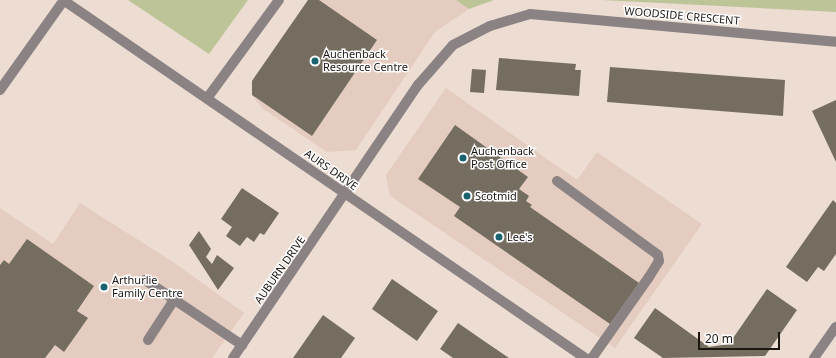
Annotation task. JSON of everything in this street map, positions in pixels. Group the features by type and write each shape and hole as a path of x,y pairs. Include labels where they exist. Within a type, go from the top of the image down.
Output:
{"street":[{"path":"0,90 63,0"},
{"name":"AURS DRIVE","path":"63,0 208,97 346,195 585,358"},
{"path":"208,97 279,0"},
{"name":"WOODSIDE CRESCENT","path":"346,195 418,85 453,44 490,26 530,14 836,42"},
{"path":"557,181 658,255 659,261 650,277 592,358"},
{"name":"AUBURN DRIVE","path":"233,358 346,195"},
{"path":"145,280 242,345"},
{"path":"148,340 174,300"},
{"path":"814,358 836,327"}],"shaded area":[{"path":"308,0 456,0 469,9 435,32 356,150 327,152 263,109 252,95 252,81"},
{"path":"446,88 577,180 597,152 702,224 615,348 390,196 386,175"},
{"name":"Arthurlie Family Centre","path":"80,203 173,262 244,313 212,358 0,358 0,208 53,244"}],"green space":[{"path":"128,0 248,0 209,54"},
{"path":"456,0 494,0 469,9"},
{"path":"602,0 836,0 836,12"}],"building":[{"name":"Auchenback Resource Centre","path":"308,0 319,0 377,40 312,136 252,95 252,81"},
{"path":"499,58 576,64 575,70 581,70 579,96 496,90"},
{"path":"610,67 785,80 783,116 607,102"},
{"path":"472,69 486,70 484,93 470,92"},
{"path":"836,100 836,162 812,111"},
{"path":"455,125 528,177 519,189 529,196 526,201 532,205 530,207 639,283 610,324 454,216 460,207 418,179"},
{"path":"242,188 279,213 264,235 260,233 254,242 247,237 240,246 226,236 232,227 221,219"},
{"path":"833,200 836,203 836,254 824,271 818,267 807,282 786,267"},
{"path":"199,231 211,249 206,257 212,264 217,255 234,268 218,290 189,245"},
{"path":"27,239 94,286 77,311 88,318 64,352 55,345 45,358 0,358 0,265 4,260 9,264"},
{"path":"392,279 438,311 417,341 372,309"},
{"path":"767,289 797,310 765,356 663,358 634,338 655,308 709,347 729,344"},
{"path":"323,315 355,338 341,358 293,358"},
{"path":"458,323 509,358 453,358 440,349"}],"place":[{"name":"Auchenback Resource Centre","path":"315,61"},
{"name":"Auchenback Post Office","path":"463,158"},
{"name":"Scotmid","path":"467,196"},
{"name":"Lee's","path":"499,237"},
{"name":"Arthurlie Family Centre","path":"104,287"}]}
